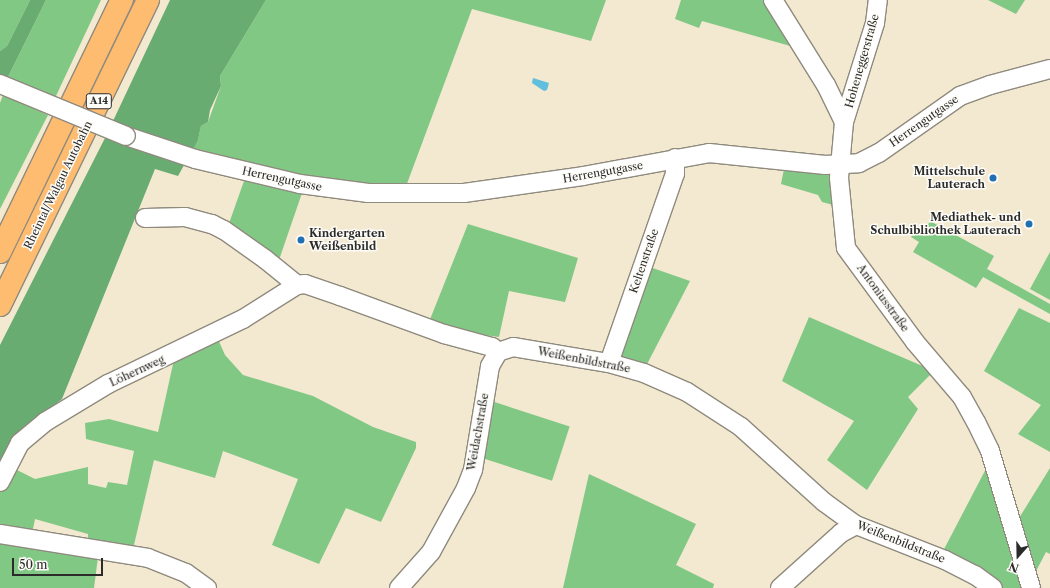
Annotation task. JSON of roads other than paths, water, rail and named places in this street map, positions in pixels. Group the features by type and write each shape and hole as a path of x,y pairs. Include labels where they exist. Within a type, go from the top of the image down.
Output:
{"highway":[{"name":"Rheintal/Walgau Autobahn","path":"0,252 122,0"},
{"name":"Rheintal/Walgau Autobahn","path":"0,305 148,0"}],"street":[{"path":"773,0 826,85 844,122"},
{"name":"Hoheneggerstraße","path":"844,122 875,23 878,0"},
{"name":"Herrengutgasse","path":"0,84 132,138 195,159 300,184 368,193 464,193 583,176 675,158 724,153 771,160 840,164 859,163 868,159 960,96 990,84 1050,69"},
{"name":"Antoniusstraße","path":"844,122 840,164 846,248 915,342 962,397 976,422 992,458 1031,588"},
{"name":"Keltenstraße","path":"609,363 675,174 675,158"},
{"path":"145,218 185,218 212,224 224,230 265,259 297,285 305,284 444,334 492,347 498,352"},
{"name":"Löhernweg","path":"0,482 20,443 45,422 108,384 243,319 297,285"},
{"name":"Weißenbildstraße","path":"498,352 514,347 609,363 644,373 687,392 742,427 824,502 856,525 945,560 975,574 993,588"},
{"name":"Weidachstraße","path":"399,588 430,552 466,488 473,470 490,366 498,352"},
{"path":"780,588 840,533 856,525"},
{"path":"0,534 148,558 186,573 207,588"}],"water":[{"path":"533,78 549,83 547,90 544,91 532,83"}],"place":[{"name":"Mittelschule Lauterach","path":"993,178"},
{"name":"Mediathek- und Schulbibliothek Lauterach","path":"1029,224"},
{"name":"Kindergarten Weißenbild","path":"301,240"}]}
